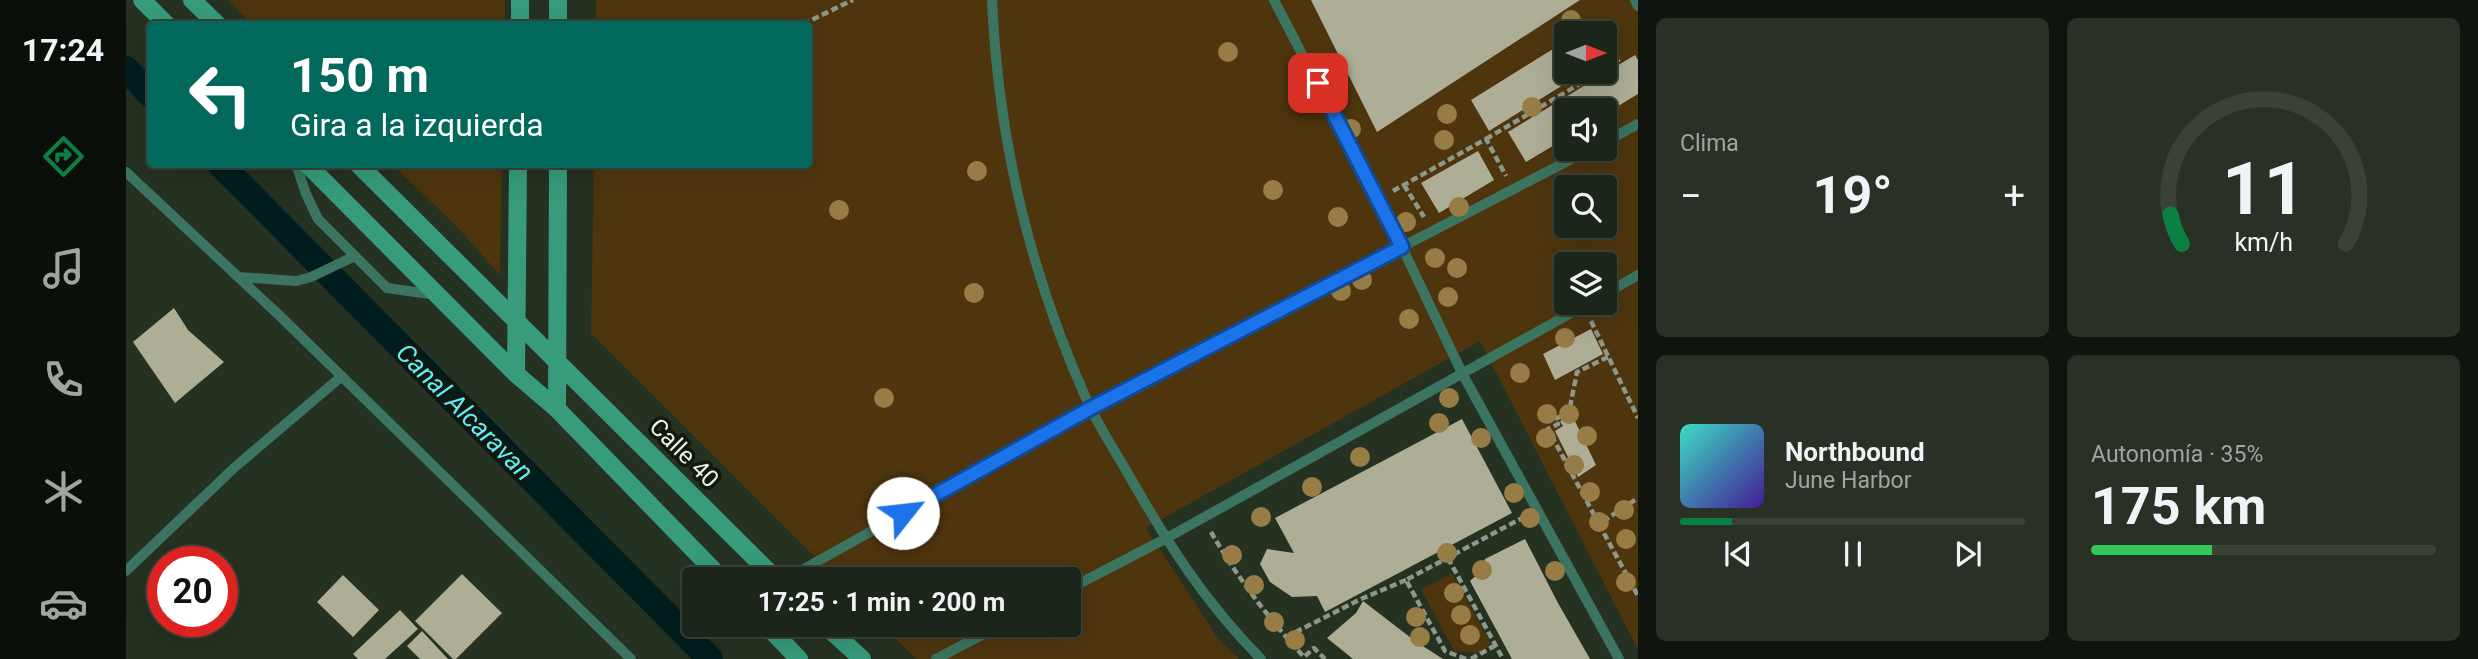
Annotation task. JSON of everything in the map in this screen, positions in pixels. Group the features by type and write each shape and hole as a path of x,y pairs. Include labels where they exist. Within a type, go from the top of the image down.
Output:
{"main road":[{"path":"142,0 163,21"},
{"path":"192,0 214,21"},
{"path":"520,0 520,21"},
{"path":"558,0 558,21"},
{"path":"311,168 516,374 557,409 710,567"},
{"name":"Calle 40","path":"362,168 764,567"},
{"path":"516,374 518,168"},
{"path":"557,409 558,168"},
{"path":"778,637 799,659"},
{"path":"838,637 862,659"}],"lane":[{"path":"992,0 999,95 1019,202 1049,307 1091,408 1165,539 1212,606 1261,659"},
{"path":"1275,0 1402,247 1462,373 1619,659"},
{"path":"1635,0 1638,6"},
{"path":"1617,135 1638,124"},
{"path":"807,567 1091,408 1568,161"},
{"path":"297,168 318,219 387,288 438,295"},
{"path":"126,172 342,376 631,659"},
{"path":"238,277 296,281 354,257"},
{"path":"1617,287 1638,275"},
{"path":"1081,583 1165,539 1566,315"},
{"path":"126,570 235,467 342,376"},
{"path":"936,659 978,637"}],"path":[{"path":"809,21 853,0"},
{"path":"1617,61 1621,58"},
{"path":"1378,200 1580,84"},
{"path":"1486,139 1513,189"},
{"path":"1404,185 1432,231"},
{"path":"1591,315 1638,418"},
{"path":"1608,357 1577,372 1569,412 1555,419 1558,424 1548,429 1638,596"},
{"path":"1599,524 1638,498"},
{"path":"1286,637 1361,599 1406,580 1526,516 1520,504"},
{"path":"1207,525 1267,615 1286,637 1304,657 1314,648 1325,659"},
{"path":"1448,558 1503,659"},
{"path":"1406,580 1445,651 1469,659 1496,645"}],"shaded area":[{"path":"228,0 505,0 505,21 249,21"},
{"path":"596,0 1638,0 1638,650 1480,341 1146,528 1217,637 1239,659 916,659 894,637 1081,637 1081,567 825,567 591,333 594,168 812,168 812,21 596,21"},
{"path":"396,168 502,168 500,275 459,229"},
{"path":"1452,574 1491,644 1479,653 1454,651 1421,589"}],"building":[{"path":"1311,0 1580,0 1377,132"},
{"path":"1554,48 1554,84 1565,84 1489,131 1471,100"},
{"path":"1635,55 1638,60 1638,94 1617,107 1617,98 1564,98 1587,84 1617,84 1617,66"},
{"path":"1554,104 1554,145 1526,162 1508,132"},
{"path":"1478,151 1494,180 1439,213 1421,183"},
{"path":"174,308 188,330 224,362 175,403 133,342"},
{"path":"1591,329 1603,354 1555,380 1543,354"},
{"path":"1572,415 1596,465 1578,477 1555,431 1563,426 1560,421"},
{"path":"1462,419 1512,513 1325,612 1317,596 1292,597 1270,582 1260,564 1267,549 1294,553 1275,518"},
{"path":"1525,539 1590,659 1512,659 1470,581 1482,570 1485,559"},
{"path":"462,574 502,613 453,659 415,621"},
{"path":"343,575 379,610 353,637 317,602"},
{"path":"1363,601 1443,659 1353,659 1327,638 1356,613"},
{"path":"400,610 418,629 385,659 358,659 353,654"},
{"path":"422,631 448,659 420,659 407,646"}],"waterway":[{"name":"Canal Alcaravan","path":"126,69 147,91"},
{"name":"Canal Alcaravan","path":"224,168 710,659"}],"route":[{"path":"903,513 1091,408 1402,247 1318,83"}]}
